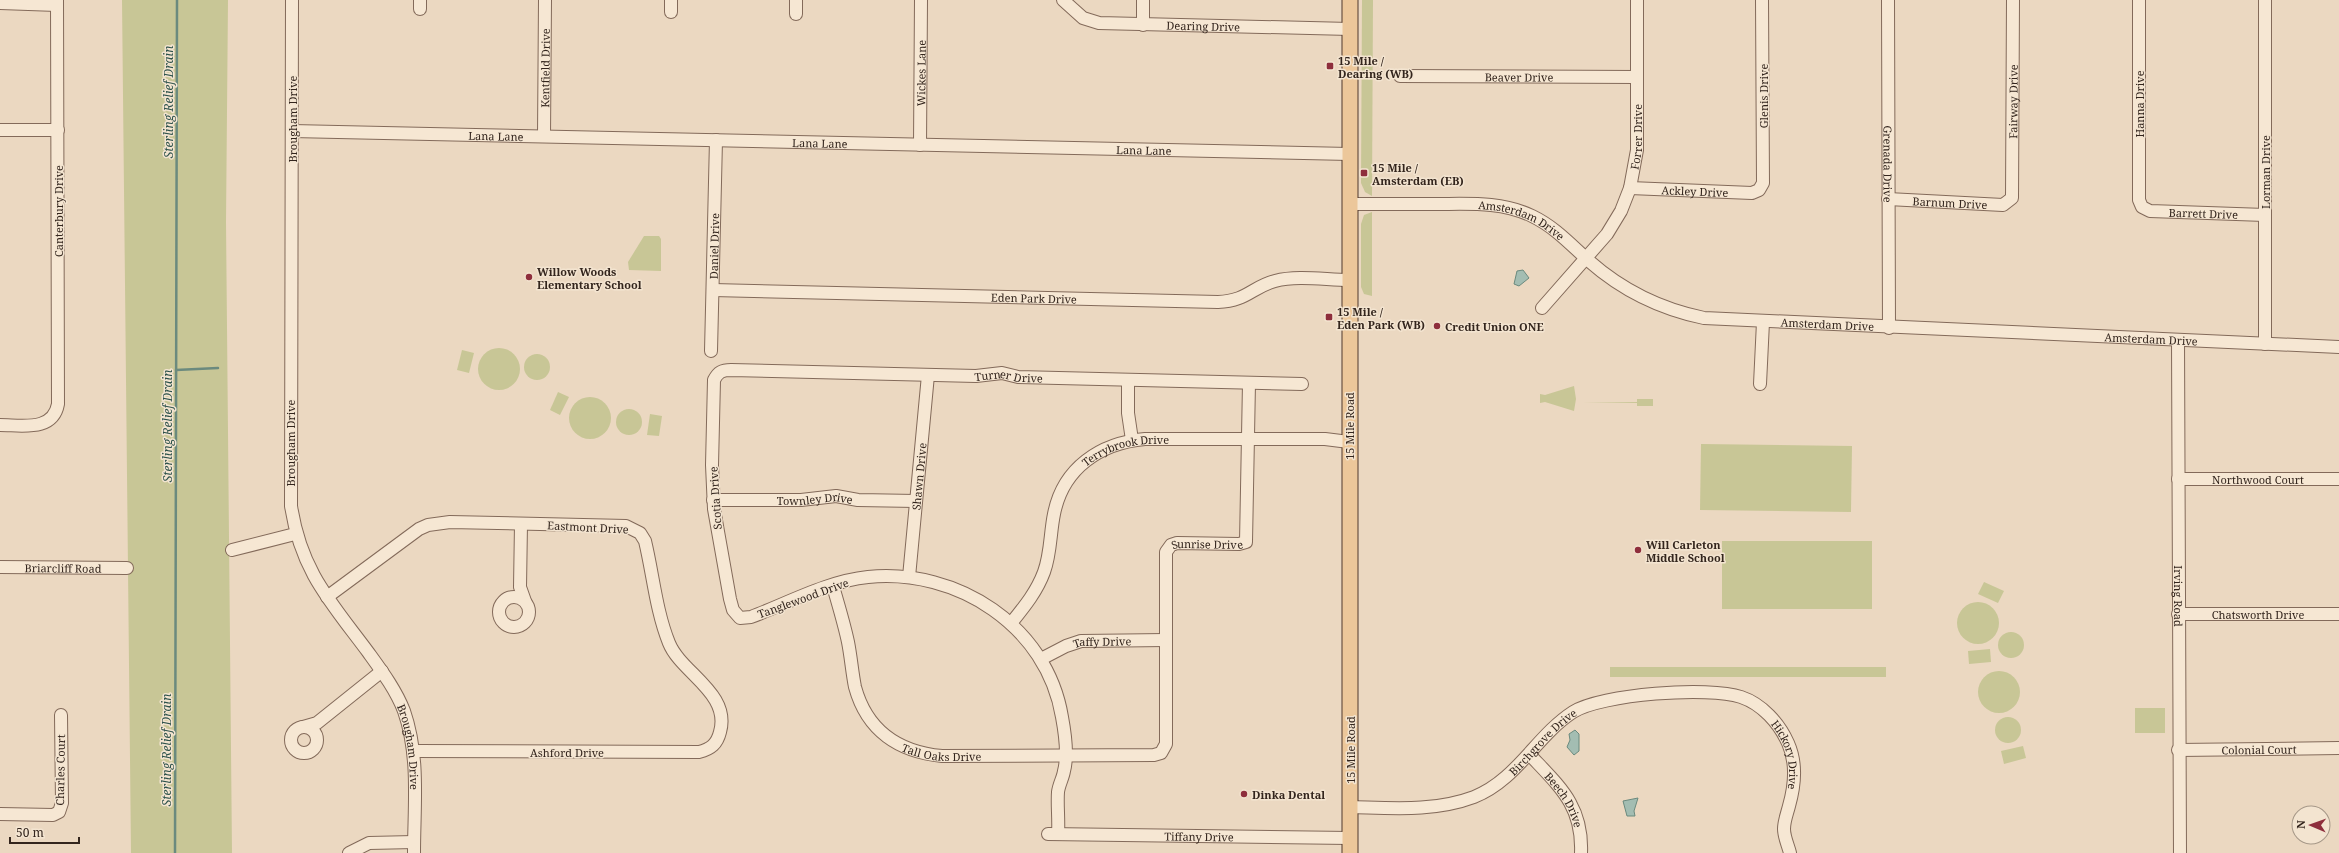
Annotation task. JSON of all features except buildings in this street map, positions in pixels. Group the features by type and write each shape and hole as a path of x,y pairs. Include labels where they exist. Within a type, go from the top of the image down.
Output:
{"main road":[{"name":"15 Mile Road","path":"1350,0 1350,846"}],"street":[{"name":"Brougham Drive","path":"292,0 290,494 295,534 305,562 327,597 382,671 404,710 414,751 414,848"},
{"name":"Kentfield Drive","path":"544,136 545,0"},
{"path":"796,0 796,14"},
{"name":"Wickes Lane","path":"920,145 921,0"},
{"name":"Dearing Drive","path":"1063,0 1074,12 1090,21 1143,25 1350,29"},
{"path":"1143,25 1144,0"},
{"name":"Forrer Drive","path":"1542,308 1587,259 1615,222 1630,188 1637,150 1637,0"},
{"name":"Glenis Drive","path":"1759,190 1763,183 1762,0"},
{"name":"Grenada Drive","path":"1888,0 1889,328"},
{"name":"Fairway Drive","path":"2010,201 2014,194 2013,0"},
{"name":"Hanna Drive","path":"2139,0 2139,200 2142,207"},
{"name":"Lorman Drive","path":"2264,0 2266,344"},
{"path":"0,4 57,2"},
{"name":"Canterbury Drive","path":"0,425 43,424 51,420 57,408 57,2"},
{"name":"Beaver Drive","path":"1400,76 1637,77"},
{"path":"0,130 58,130"},
{"name":"Lana Lane","path":"292,130 1349,154"},
{"name":"Daniel Drive","path":"711,351 716,140"},
{"name":"Ackley Drive","path":"1630,188 1752,194 1759,190"},
{"name":"Barnum Drive","path":"1888,199 2003,205 2010,201"},
{"name":"Amsterdam Drive","path":"1349,204 1488,204 1508,207 1544,222 1624,288 1670,310 1704,318 1889,328 2339,347"},
{"name":"Barrett Drive","path":"2142,207 2150,211 2265,216"},
{"name":"Eden Park Drive","path":"713,290 1218,302 1244,298 1269,284 1282,280 1349,280"},
{"path":"1760,384 1763,322"},
{"name":"Irving Road","path":"2178,340 2178,750 2180,853"},
{"name":"Turner Drive","path":"717,374 723,370 985,376 1002,373 1018,377 1302,384"},
{"name":"Scotia Drive","path":"717,374 714,380 713,500 719,545 730,599 733,610 740,618"},
{"name":"Shawn Drive","path":"909,577 928,375"},
{"path":"1128,380 1128,413 1132,440"},
{"name":"Sunrise Drive","path":"1163,752 1166,744 1165,556 1168,547 1177,543 1239,544 1246,542 1249,383"},
{"name":"Terrybrook Drive","path":"1012,622 1031,598 1045,571 1056,505 1065,485 1084,461 1094,453 1132,440 1325,439 1349,442"},
{"name":"Northwood Court","path":"2178,479 2339,479"},
{"name":"Townley Drive","path":"713,500 801,500 836,496 858,500 916,501"},
{"name":"Eastmont Drive","path":"327,597 409,536 428,525 450,522 626,526 640,534 644,541 669,642 676,656 707,689 716,704 720,715 721,729 717,742"},
{"path":"520,595 521,524"},
{"path":"232,550 295,534"},
{"name":"Briarcliff Road","path":"0,567 127,568"},
{"name":"Tanglewood Drive","path":"740,618 751,617 833,586 867,577 909,577 946,585 971,596 1012,622 1041,659 1054,686 1061,710 1065,771 1058,792 1053,834"},
{"name":"Tall Oaks Drive","path":"833,586 848,642 856,687 860,700 875,726 889,738 919,754 942,756 1154,755 1163,752"},
{"name":"Chatsworth Drive","path":"2178,614 2339,614"},
{"name":"Taffy Drive","path":"1041,659 1066,646 1081,641 1166,640"},
{"path":"317,722 317,736 314,749 306,753 298,752 292,746 291,737 296,730 317,722 382,671"},
{"name":"Birchgrove Drive","path":"1350,807 1412,809 1441,807 1459,802 1492,788 1508,777 1530,755 1556,724 1574,711 1588,705 1642,695 1708,693 1741,697"},
{"name":"Hickory Drive","path":"1741,697 1765,711 1776,724 1792,753 1794,784 1784,831 1790,853"},
{"name":"Charles Court","path":"0,814 53,815 59,812 62,803 61,715"},
{"path":"303,727 311,729 317,736"},
{"name":"Ashford Drive","path":"414,751 690,752 708,750 717,742"},
{"name":"Colonial Court","path":"2178,750 2339,748"},
{"name":"Beech Drive","path":"1530,755 1564,792 1572,804 1581,832 1581,853"},
{"name":"Tiffany Drive","path":"1053,834 1350,846"},
{"path":"349,853 369,843 414,848"}],"shaded area":[{"name":"Sterling Relief Drain","path":"122,0 228,0 226,222 232,853 131,853"},
{"path":"1362,0 1373,0 1372,196 1365,192 1361,183"},
{"path":"1372,212 1372,296 1364,294 1361,287 1361,224 1364,215"},
{"path":"644,236 659,236 661,239 661,271 629,270 628,262"},
{"path":"1523,270 1529,278 1519,286 1514,284 1517,271"},
{"path":"495,348 503,348 511,351 517,357 520,369 517,381 511,387 503,390 495,390 487,387 481,381 478,373 478,365 481,357 487,351"},
{"path":"462,350 474,353 469,373 457,370"},
{"path":"537,354 546,358 550,367 546,376 537,380 528,376 524,367 528,358"},
{"path":"1574,386 1576,399 1574,411 1545,402 1540,403 1540,394 1545,395"},
{"path":"558,392 569,397 560,415 550,410"},
{"path":"586,397 594,397 602,400 608,406 611,418 608,430 602,436 594,439 586,439 578,436 572,430 569,422 569,414 572,406 578,400"},
{"path":"1637,399 1653,399 1653,406 1637,406 1637,403 1583,403 1637,402"},
{"path":"629,409 638,413 642,422 638,431 629,435 620,431 616,422 620,413"},
{"path":"650,414 662,416 659,436 647,435"},
{"path":"1701,444 1852,446 1851,512 1700,510"},
{"path":"1722,541 1872,541 1872,609 1722,609"},
{"path":"1984,582 2004,591 1998,603 1978,594"},
{"path":"1974,602 1982,602 1990,605 1996,611 1999,623 1996,635 1990,641 1982,644 1974,644 1966,641 1960,635 1957,627 1957,619 1960,611 1966,605"},
{"path":"2011,632 2020,636 2024,645 2020,654 2011,658 2002,654 1998,645 2002,636"},
{"path":"1990,649 1991,662 1969,664 1968,651"},
{"path":"1610,667 1886,667 1886,677 1610,677"},
{"path":"1995,671 2003,671 2011,674 2017,680 2020,692 2017,704 2011,710 2003,713 1995,713 1987,710 1981,704 1978,696 1978,688 1981,680 1987,674"},
{"path":"2135,708 2165,708 2165,733 2135,733"},
{"path":"2008,717 2017,721 2021,730 2017,739 2008,743 1999,739 1995,730 1999,721"},
{"path":"1575,730 1579,734 1579,751 1574,755 1567,747 1570,740 1569,734"},
{"path":"2023,746 2026,758 2004,764 2001,751"},
{"path":"1638,798 1634,811 1635,816 1627,816 1623,801"}],"waterway":[{"name":"Sterling Relief Drain","path":"175,853 177,0"},
{"path":"176,370 218,368"}],"place":[{"name":"15 Mile / Dearing (WB)","path":"1330,66"},
{"name":"15 Mile / Amsterdam (EB)","path":"1364,173"},
{"name":"Willow Woods Elementary School","path":"529,277"},
{"name":"15 Mile / Eden Park (WB)","path":"1329,317"},
{"name":"Credit Union ONE","path":"1437,326"},
{"name":"Will Carleton Middle School","path":"1638,550"},
{"name":"Dinka Dental","path":"1244,794"}]}
